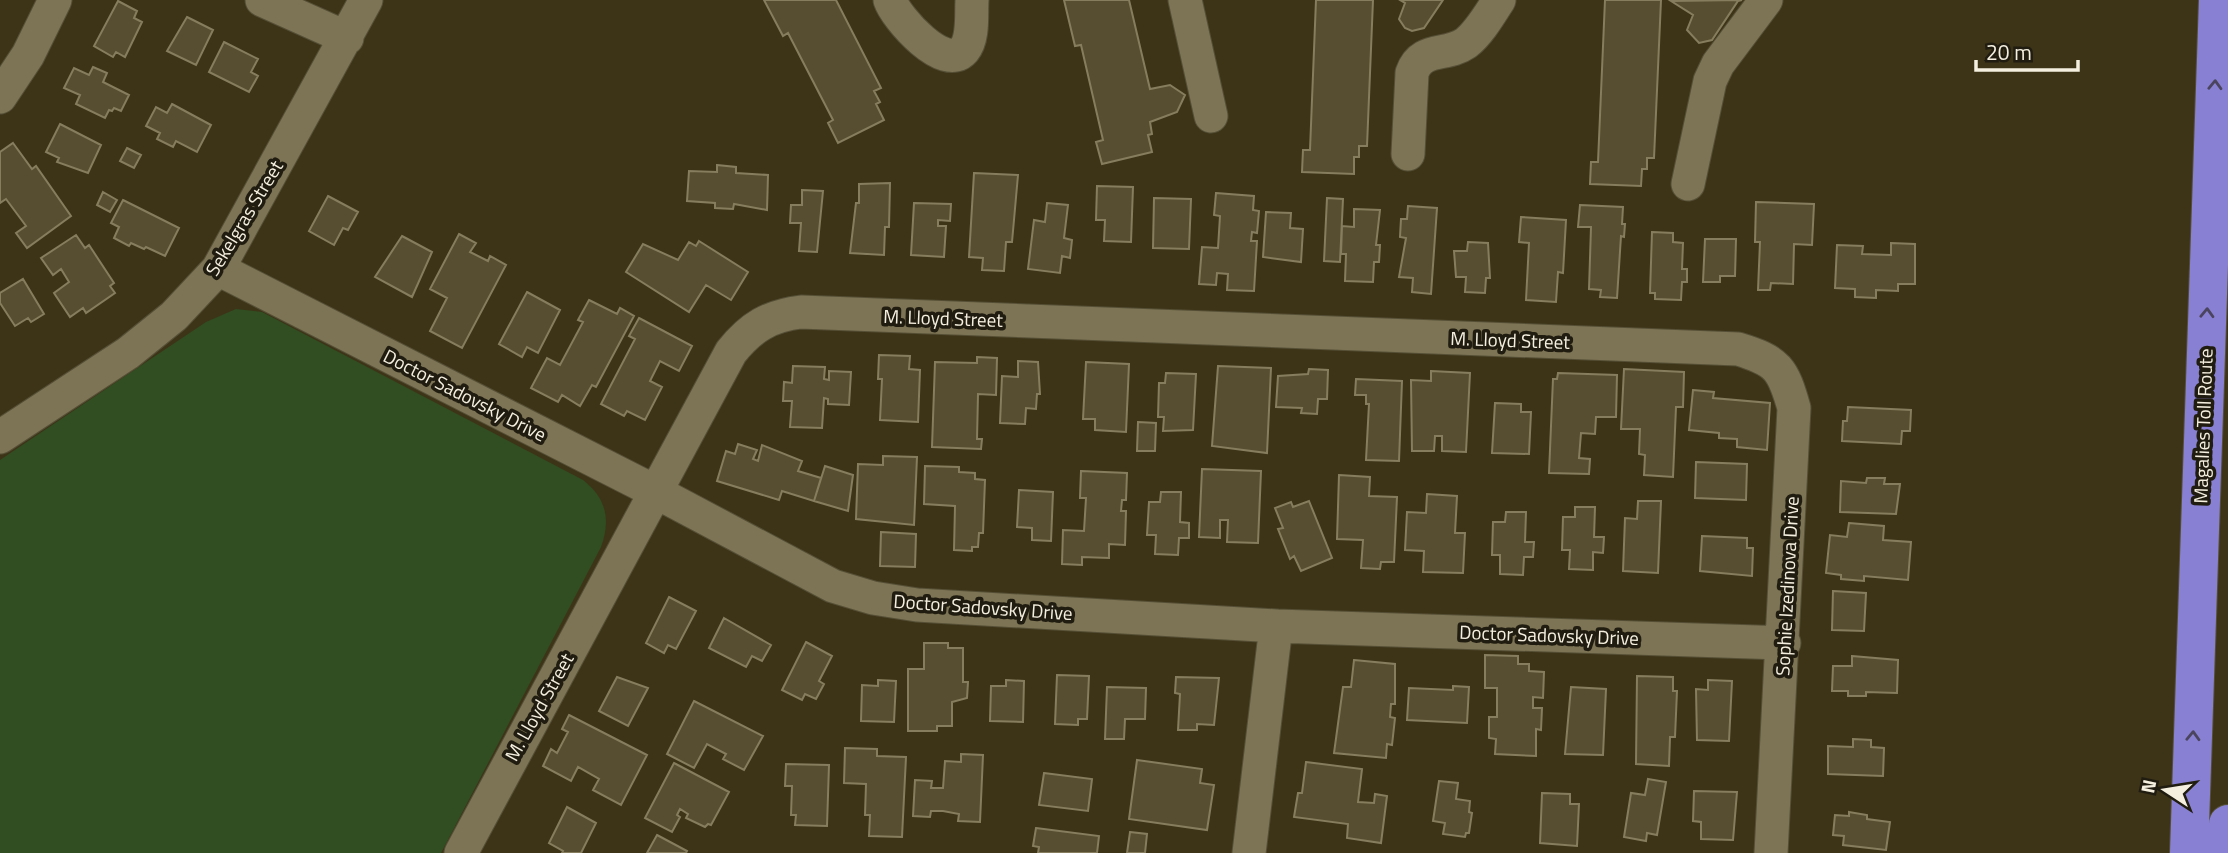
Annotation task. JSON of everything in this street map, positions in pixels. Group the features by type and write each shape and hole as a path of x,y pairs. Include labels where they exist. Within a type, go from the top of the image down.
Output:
{"highway":[{"name":"Magalies Toll Route","path":"2189,853 2218,0"},
{"path":"2227,853 2228,824"}],"street":[{"path":"0,97 29,55 55,0"},
{"path":"262,0 346,38"},
{"name":"Sekelgras Street","path":"0,437 128,353 174,316 218,269 366,0"},
{"path":"890,0 901,21 940,54 954,56 964,50 970,34 972,0"},
{"path":"1185,0 1211,116"},
{"path":"1408,154 1412,73 1416,62 1427,54 1457,48 1468,42 1499,0"},
{"path":"1689,184 1710,81 1718,64 1766,0"},
{"name":"Doctor Sadovsky Drive","path":"218,269 656,492 833,586 873,598 917,605 1276,626 1784,643"},
{"name":"M. Lloyd Street","path":"461,853 731,352 747,333 763,321 783,314 801,312 1738,349"},
{"name":"Sophie Izedinova Drive","path":"1738,349 1769,358 1787,382 1794,408 1784,643 1771,853"},
{"path":"1249,853 1276,626"}],"green space":[{"path":"236,309 262,312 583,480 597,494 604,510 606,527 601,547 441,853 0,853 0,460 206,322"}],"building":[{"path":"764,0 836,0 881,88 874,91 880,102 876,104 884,120 838,143 828,123 833,120 788,33 783,36"},
{"path":"1064,0 1129,0 1150,89 1170,85 1185,95 1177,112 1150,122 1152,134 1148,135 1152,152 1102,164 1096,142 1103,140 1081,45 1075,46"},
{"path":"1316,0 1373,0 1367,146 1359,146 1359,157 1354,157 1354,174 1302,172 1303,150 1310,150"},
{"path":"1400,0 1443,0 1424,28 1412,31 1405,28 1399,19 1405,3"},
{"path":"1605,0 1661,0 1654,158 1647,158 1647,169 1642,169 1641,186 1590,184 1591,162 1598,162"},
{"path":"1742,0 1738,1 1712,40 1699,43 1687,30 1693,15 1671,1"},
{"path":"118,1 137,11 134,18 142,22 125,57 116,52 113,57 94,46"},
{"path":"187,17 213,30 196,65 167,51"},
{"path":"224,42 258,59 251,72 258,76 249,92 209,72"},
{"path":"93,67 107,73 103,82 129,95 121,111 114,108 109,110 105,118 76,104 80,95 64,88 74,68 89,75"},
{"path":"172,104 211,125 197,152 176,141 173,147 157,139 160,133 146,126 156,107 167,113"},
{"path":"60,124 101,145 88,173 57,162 59,158 46,152"},
{"path":"13,143 32,169 36,166 71,216 27,248 16,233 26,226 6,199 0,203 0,152"},
{"path":"127,148 141,155 134,168 120,161"},
{"path":"717,165 736,167 736,173 768,175 767,210 734,204 733,209 715,208 715,203 687,201 689,171 717,172"},
{"path":"974,173 1018,175 1012,242 1006,242 1004,271 982,270 983,258 969,257"},
{"path":"890,183 889,227 885,227 884,255 850,253 856,203 859,203 859,184"},
{"path":"1097,186 1133,187 1131,242 1104,241 1105,220 1096,220"},
{"path":"802,190 823,191 817,252 799,251 801,223 790,223 791,205 802,205"},
{"path":"103,192 117,200 110,212 97,205"},
{"path":"1216,193 1254,196 1253,210 1259,211 1257,233 1252,232 1251,241 1257,241 1254,291 1227,290 1228,274 1217,273 1216,285 1199,284 1202,247 1218,248 1220,216 1214,215"},
{"path":"328,196 358,212 348,230 343,228 334,245 309,231"},
{"path":"1154,198 1191,199 1189,249 1153,248"},
{"path":"1327,198 1343,199 1340,262 1324,261"},
{"path":"123,200 179,228 165,256 146,247 144,249 131,243 129,246 114,238 119,227 111,223"},
{"path":"1756,202 1814,204 1812,245 1794,244 1793,284 1771,283 1770,290 1758,290 1760,242 1755,242"},
{"path":"914,203 951,204 950,221 938,220 938,226 946,226 944,257 911,255"},
{"path":"1047,203 1068,205 1064,238 1072,240 1070,258 1062,256 1060,273 1028,269 1034,220 1045,222"},
{"path":"1580,205 1623,207 1622,224 1625,224 1624,237 1621,236 1617,298 1600,297 1601,290 1589,289 1591,227 1578,227"},
{"path":"1408,206 1437,208 1431,294 1412,292 1413,278 1399,277 1406,238 1400,237 1401,219 1407,219"},
{"path":"1354,209 1380,210 1376,245 1380,245 1379,262 1374,262 1373,282 1345,281 1346,254 1341,254 1342,226 1354,227"},
{"path":"1266,212 1291,213 1290,228 1303,229 1301,262 1263,257"},
{"path":"1521,217 1566,220 1563,273 1558,272 1556,302 1526,300 1529,243 1519,242"},
{"path":"1652,232 1673,233 1673,242 1683,243 1682,269 1687,269 1687,282 1682,282 1681,300 1655,299 1655,293 1650,293"},
{"path":"459,234 476,243 470,252 488,261 490,256 506,265 462,348 430,331 447,298 430,289"},
{"path":"76,235 85,248 89,245 114,283 110,286 115,293 86,313 83,308 70,317 54,293 69,282 61,269 53,275 41,258"},
{"path":"402,236 432,252 412,297 375,277"},
{"path":"1705,239 1736,239 1735,276 1720,276 1720,282 1703,282"},
{"path":"699,241 748,272 731,300 706,285 689,312 626,272 643,244 678,260 689,242 696,246"},
{"path":"1468,242 1488,243 1490,278 1486,278 1485,293 1465,292 1466,277 1456,277 1454,251 1467,251"},
{"path":"1891,243 1915,244 1915,284 1898,284 1898,291 1876,290 1876,298 1855,297 1855,289 1835,288 1837,245 1863,246 1862,254 1891,255"},
{"path":"23,279 44,314 31,322 28,318 15,326 0,303 0,293"},
{"path":"527,292 560,310 538,353 527,347 522,357 499,344"},
{"path":"589,300 617,314 620,308 634,316 596,387 592,385 580,406 562,395 558,402 531,388 547,358 560,365 583,322 578,320"},
{"path":"639,318 692,346 679,371 660,361 650,381 662,387 645,420 627,411 624,416 601,404 635,339 629,336"},
{"path":"879,355 910,356 909,369 920,370 918,422 880,420 882,379 878,379"},
{"path":"977,357 997,358 996,395 978,394 977,439 982,439 981,449 932,447 935,362 977,363"},
{"path":"1018,361 1038,362 1040,394 1037,394 1036,409 1026,408 1025,424 1000,423 1002,376 1018,377"},
{"path":"1086,362 1129,364 1126,432 1095,430 1095,419 1083,419"},
{"path":"793,366 825,367 824,379 829,380 829,371 851,372 849,405 828,404 828,399 824,398 822,428 790,427 792,401 783,401 784,382 792,383"},
{"path":"1218,366 1271,368 1267,453 1212,446"},
{"path":"1309,369 1328,370 1327,399 1318,399 1317,414 1301,413 1302,408 1276,407 1278,376 1308,374"},
{"path":"1624,369 1684,372 1683,407 1676,407 1673,477 1644,475 1645,455 1639,454 1640,429 1621,429"},
{"path":"1431,371 1470,373 1466,452 1442,451 1442,436 1435,436 1434,451 1412,451 1411,380 1431,381"},
{"path":"1166,373 1196,374 1193,430 1163,431 1164,417 1158,417 1159,383 1165,383"},
{"path":"1558,373 1617,375 1616,417 1596,417 1595,434 1581,433 1579,458 1590,459 1589,474 1549,473 1553,379 1557,379"},
{"path":"1356,379 1402,381 1399,461 1366,460 1369,404 1366,404 1366,395 1355,395"},
{"path":"1693,390 1714,392 1713,398 1770,403 1767,450 1737,447 1737,439 1719,438 1719,433 1689,430"},
{"path":"1495,403 1521,404 1521,412 1531,412 1529,454 1492,453"},
{"path":"1848,407 1911,410 1910,431 1902,431 1901,444 1842,441 1843,421 1847,421"},
{"path":"1138,422 1156,423 1155,451 1137,451"},
{"path":"738,444 757,450 753,459 758,461 762,445 802,461 798,471 821,478 814,501 782,491 779,500 717,481 726,451 735,454"},
{"path":"883,456 917,457 914,525 856,519 858,464 883,465"},
{"path":"1696,462 1747,464 1746,500 1695,498"},
{"path":"825,466 853,475 848,511 814,501"},
{"path":"925,466 959,467 959,472 975,473 975,479 985,480 983,533 979,533 978,547 972,547 972,551 954,550 955,506 924,504"},
{"path":"1202,469 1261,471 1258,543 1227,542 1228,520 1220,520 1220,538 1199,537"},
{"path":"1081,471 1127,473 1126,500 1122,500 1121,511 1126,511 1125,545 1109,544 1109,558 1082,557 1082,565 1062,564 1063,530 1084,531 1086,498 1080,498"},
{"path":"1339,475 1370,477 1369,496 1397,497 1394,562 1381,562 1380,569 1361,568 1363,540 1337,539"},
{"path":"1867,478 1885,478 1884,484 1900,484 1896,514 1840,512 1841,481 1866,483"},
{"path":"1019,490 1053,492 1051,541 1032,540 1032,528 1017,527"},
{"path":"1161,492 1181,492 1180,522 1189,523 1189,538 1179,538 1178,555 1155,554 1156,535 1147,535 1149,502 1160,502"},
{"path":"1427,494 1457,496 1455,533 1465,533 1463,573 1423,572 1424,551 1405,550 1407,512 1426,513"},
{"path":"1309,501 1332,558 1301,571 1294,556 1290,559 1278,529 1283,528 1275,508 1291,502 1293,507"},
{"path":"1638,501 1661,501 1658,573 1623,571 1625,518 1637,519"},
{"path":"1575,507 1595,507 1594,537 1604,537 1603,553 1593,552 1593,570 1569,569 1570,550 1562,550 1563,517 1575,517"},
{"path":"1506,512 1526,512 1525,542 1534,542 1533,557 1524,557 1523,575 1500,574 1500,555 1492,555 1493,522 1505,522"},
{"path":"1849,523 1884,526 1883,540 1911,542 1908,580 1864,576 1864,581 1841,579 1841,575 1826,573 1830,535 1847,537"},
{"path":"881,532 916,534 915,567 880,566"},
{"path":"1702,536 1747,538 1747,548 1753,548 1752,576 1700,571"},
{"path":"1833,591 1866,593 1864,631 1832,630"},
{"path":"669,597 696,611 676,649 668,645 664,653 646,643"},
{"path":"724,618 771,645 762,661 752,656 746,667 709,648"},
{"path":"806,642 832,656 819,681 824,684 816,699 805,694 802,700 782,690"},
{"path":"924,643 948,643 948,648 963,648 963,682 968,682 967,698 952,702 952,726 937,726 937,731 908,731 908,669 924,669"},
{"path":"1485,655 1518,656 1518,664 1529,664 1529,671 1544,672 1543,698 1533,697 1533,708 1542,708 1541,730 1536,729 1536,756 1495,754 1496,739 1489,738 1489,717 1497,717 1497,688 1485,688"},
{"path":"1852,656 1898,660 1897,693 1866,692 1866,696 1848,696 1848,691 1832,691 1833,666 1852,666"},
{"path":"1354,660 1395,664 1395,704 1391,704 1390,717 1395,718 1392,745 1387,744 1386,758 1334,753 1343,687 1351,687"},
{"path":"1057,675 1089,676 1087,719 1078,719 1078,725 1055,724"},
{"path":"1637,676 1673,677 1673,691 1677,691 1675,737 1670,737 1669,766 1636,764"},
{"path":"617,677 648,688 628,726 599,711"},
{"path":"1176,677 1219,678 1214,725 1197,724 1197,730 1178,730 1180,694 1175,693"},
{"path":"878,680 896,681 894,722 861,721 862,685 878,686"},
{"path":"1006,680 1024,681 1023,722 990,721 991,686 1006,686"},
{"path":"1708,680 1732,681 1729,741 1697,740 1696,689 1708,690"},
{"path":"1453,686 1469,687 1467,723 1407,720 1409,688 1453,690"},
{"path":"1107,687 1146,688 1145,719 1125,719 1124,739 1105,739"},
{"path":"1571,687 1606,689 1603,755 1565,754"},
{"path":"694,701 763,736 744,770 723,759 726,754 707,744 694,768 667,754"},
{"path":"569,715 647,755 621,805 593,790 599,779 578,767 571,781 543,766 551,749 557,753 568,732 562,729"},
{"path":"1853,739 1871,740 1871,747 1884,748 1883,776 1828,774 1828,746 1853,747"},
{"path":"845,748 877,749 877,756 906,757 902,837 869,836 870,815 865,815 866,784 844,783"},
{"path":"961,754 983,755 980,822 958,821 959,814 943,811 931,811 930,817 913,816 915,780 932,781 931,788 943,788 945,761 961,762"},
{"path":"1137,760 1202,769 1200,783 1214,785 1207,830 1129,819"},
{"path":"1306,762 1362,769 1358,802 1374,803 1375,794 1387,796 1381,843 1347,838 1348,824 1294,817 1298,793 1302,793"},
{"path":"674,763 729,792 711,825 705,827 686,818 688,814 680,809 677,815 680,817 672,832 645,818"},
{"path":"786,764 829,765 827,826 795,825 796,815 791,815 792,786 785,786"},
{"path":"1044,773 1092,779 1088,811 1039,805"},
{"path":"1648,779 1666,782 1657,835 1647,833 1646,841 1624,837 1631,793 1645,795"},
{"path":"1439,781 1458,783 1456,799 1470,801 1469,812 1472,813 1469,833 1466,833 1465,837 1443,834 1445,823 1433,821"},
{"path":"1694,791 1737,792 1733,840 1701,839 1701,822 1693,821"},
{"path":"1542,793 1570,794 1570,804 1579,804 1577,846 1540,843"},
{"path":"567,807 596,823 581,853 562,853 563,851 549,843"},
{"path":"1849,812 1867,815 1867,819 1890,822 1886,850 1843,845 1844,836 1833,835 1835,815 1849,816"},
{"path":"1036,828 1099,836 1097,853 1038,853 1039,847 1033,846"},
{"path":"1130,832 1147,834 1145,853 1127,853"},
{"path":"657,835 687,851 686,853 647,853"}]}
